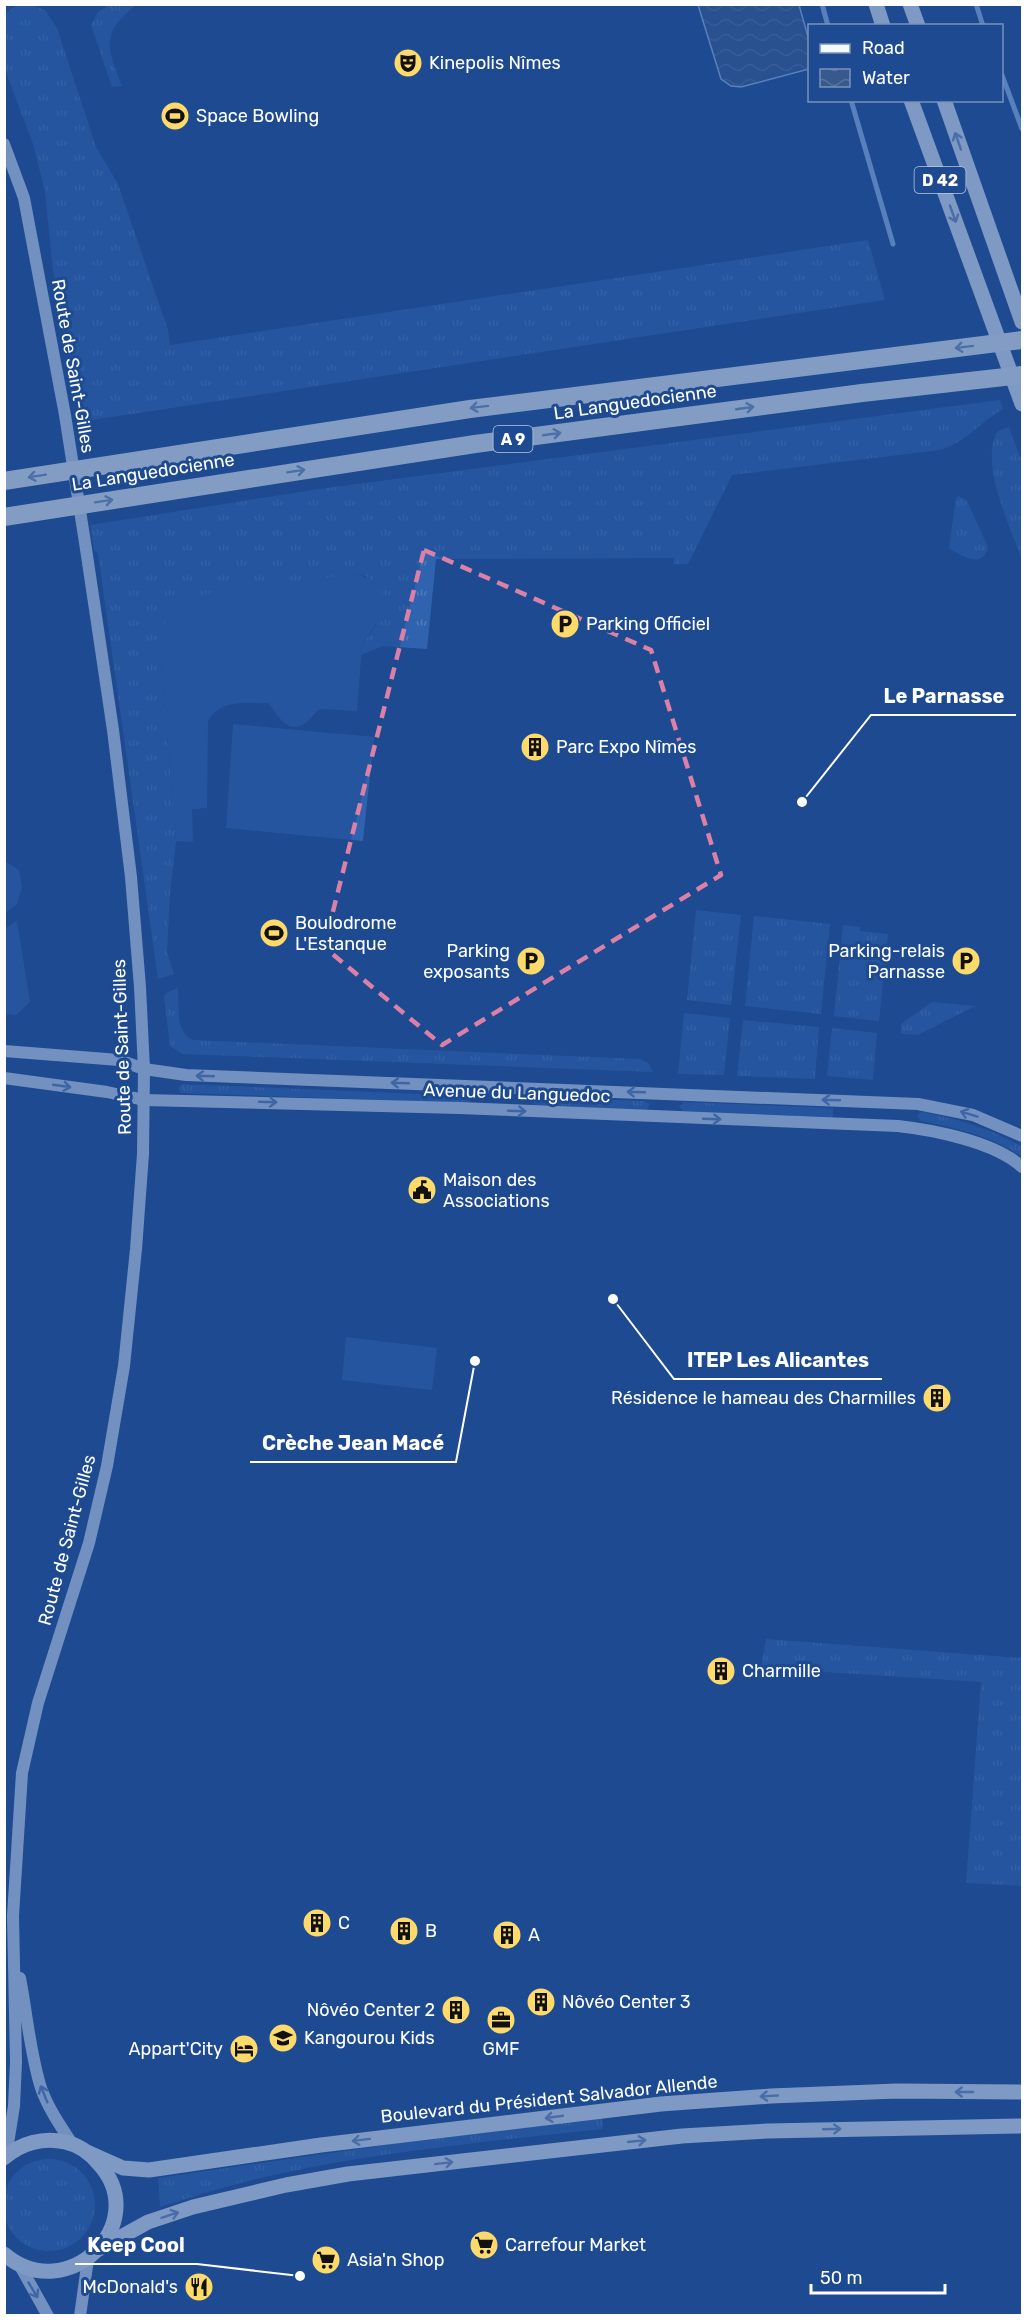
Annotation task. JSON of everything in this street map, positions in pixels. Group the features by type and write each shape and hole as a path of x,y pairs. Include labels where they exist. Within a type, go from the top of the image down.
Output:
{"highway":[{"name":"La Languedocienne","path":"4,481 470,409 1023,340"},
{"name":"La Languedocienne","path":"4,517 475,444 862,393 1023,375"}],"main road":[{"path":"876,4 882,24"},
{"path":"910,4 917,24"},
{"name":"D 42","path":"912,102 1023,404"},
{"name":"D 42","path":"945,102 1023,322"},
{"name":"Route de Saint-Gilles","path":"4,144 24,198 65,415 86,549 113,730 131,877 144,1069 142,1166 124,1366 107,1467 88,1543 38,1703 22,1773 13,1916 14,2106 5,2157"},
{"name":"Avenue du Languedoc","path":"4,1052 119,1060 144,1069 186,1075 909,1103 933,1105 973,1114 1023,1136"},
{"name":"Avenue du Languedoc","path":"4,1078 107,1092 144,1100 447,1108 898,1126 949,1133 989,1148 1023,1167"},
{"name":"Route de Saint-Gilles","path":"14,1948 35,2064 42,2090 73,2145"},
{"name":"Boulevard du Président Salvador Allende","path":"5,2157 26,2145 54,2140 73,2145 110,2164 141,2171 311,2146 661,2104 771,2096 885,2092 1023,2092"},
{"path":"10,2259 50,2272 69,2269 148,2222 193,2208 286,2185 348,2174 682,2136 791,2130 1023,2126"},
{"path":"80,2316 93,2254 112,2225 115,2201 111,2183 104,2168 87,2152"},
{"path":"10,2259 48,2316"}],"highlighted area":[{"path":"424,550 651,650 721,875 442,1045 324,947"}],"green space":[{"path":"18,4 32,5 45,10 57,28 96,147 118,184 168,330 170,345 868,240 885,300 79,422 53,271 45,191 33,144 5,70 5,14"},
{"path":"109,5 136,5 124,15 112,33 110,50 122,86 112,87 91,25 98,12"},
{"path":"1000,400 1003,409 959,442 940,450 732,475 688,564 674,564 674,558 436,559 427,649 383,646 361,655 362,645 376,625 377,584 365,576 353,574 161,663 176,841 167,952 174,974 158,979 98,554 94,550 90,525 319,489"},
{"path":"1009,427 1020,457 1022,457 1022,559 998,495 992,459 993,444 998,431"},
{"path":"959,496 967,501 988,547 982,558 977,560 949,548 956,498"},
{"path":"353,574 372,580 380,588 386,608 362,645 357,711 320,709 305,724 296,727 282,721 268,703 234,704 220,709 208,721 207,808 192,809 193,842 176,841 161,663 167,607 177,598"},
{"path":"233,724 374,737 363,841 226,828"},
{"path":"5,861 19,870 22,887 17,904 5,913"},
{"path":"696,910 741,915 731,1005 687,1000"},
{"path":"754,916 830,924 821,1014 745,1006"},
{"path":"17,921 30,1002 16,1015 5,1014 4,929"},
{"path":"843,925 860,927 860,931 888,934 879,1021 834,1016"},
{"path":"178,988 181,1025 187,1036 193,1040 640,1059 648,1063 653,1072 182,1054 170,1046 164,997 166,993"},
{"path":"932,1002 975,1006 918,1035 901,1034 901,1024"},
{"path":"684,1013 730,1018 724,1075 678,1074"},
{"path":"743,1020 819,1027 815,1079 737,1076"},
{"path":"832,1028 877,1033 873,1080 827,1076"},
{"path":"182,1084 470,1096 470,1103 181,1093 178,1088"},
{"path":"535,1097 644,1101 650,1104 647,1110 536,1105 532,1102"},
{"path":"684,1102 833,1108 833,1117 683,1111 679,1107"},
{"path":"921,1112 961,1121 998,1134 1022,1146 1022,1157 987,1138 921,1121 917,1116"},
{"path":"346,1337 437,1348 432,1390 342,1380"},
{"path":"766,1639 1022,1658 1022,1886 966,1883 981,1682 761,1668"},
{"path":"602,2118 603,2129 356,2159 260,2178 160,2207 158,2178 400,2143"},
{"path":"49,2159 66,2163 81,2173 91,2188 95,2205 91,2222 81,2237 66,2247 49,2251 32,2247 17,2237 7,2222 3,2205 7,2188 17,2173 32,2163"}],"water":[{"path":"698,5 799,5 808,36 808,69 741,87 731,86 721,79"}],"waterway":[{"path":"822,4 827,24"},
{"path":"976,4 982,24"},
{"path":"1003,78 1022,129"},
{"path":"852,102 893,244"}],"place":[{"name":"Kinepolis Nîmes","path":"408,63"},
{"name":"Space Bowling","path":"175,116"},
{"name":"Parking Officiel","path":"565,624"},
{"name":"Parc Expo Nîmes","path":"535,747"},
{"name":"Le Parnasse","path":"802,802"},
{"name":"Boulodrome L'Estanque","path":"274,933"},
{"name":"Parking exposants","path":"531,961"},
{"name":"Parking-relais Parnasse","path":"966,961"},
{"name":"Maison des Associations","path":"422,1190"},
{"name":"ITEP Les Alicantes","path":"613,1299"},
{"name":"Crèche Jean Macé","path":"475,1361"},
{"name":"Résidence le hameau des Charmilles","path":"937,1398"},
{"name":"Charmille","path":"721,1671"},
{"name":"C","path":"317,1923"},
{"name":"B","path":"404,1931"},
{"name":"A","path":"507,1935"},
{"name":"Nôvéo Center 3","path":"541,2002"},
{"name":"Nôvéo Center 2","path":"456,2010"},
{"name":"GMF","path":"501,2020"},
{"name":"Kangourou Kids","path":"283,2038"},
{"name":"Appart'City","path":"244,2049"},
{"name":"Carrefour Market","path":"484,2245"},
{"name":"Asia'n Shop","path":"326,2260"},
{"name":"Keep Cool","path":"300,2276"},
{"name":"McDonald's","path":"199,2287"}]}
